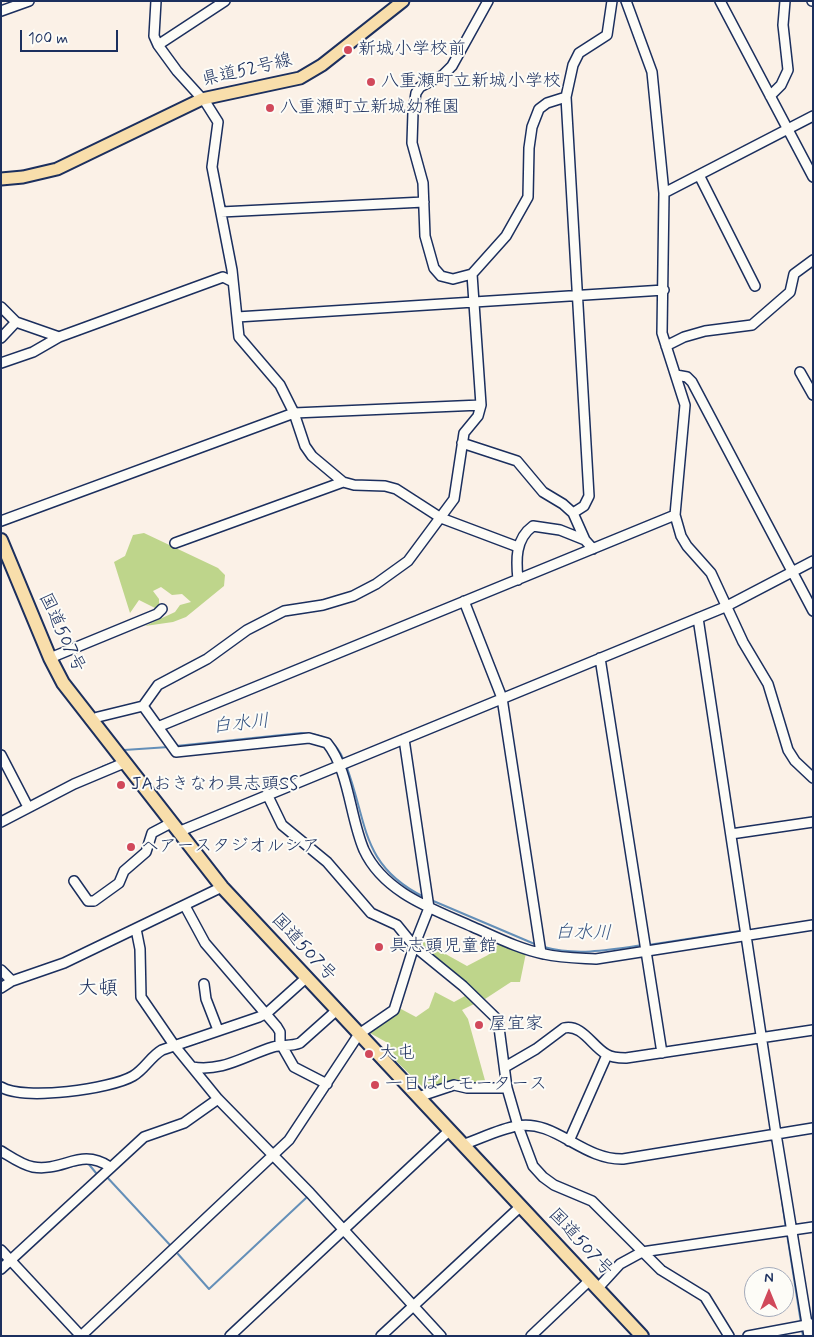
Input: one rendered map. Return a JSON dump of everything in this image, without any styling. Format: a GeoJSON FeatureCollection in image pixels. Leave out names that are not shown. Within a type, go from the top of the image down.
{"type":"FeatureCollection","features":[{"type":"Feature","properties":{"kind":"highway","name":"国道507号"},"geometry":{"type":"LineString","coordinates":[[1,540],[50,658],[63,683],[222,887],[642,1336]]}},
{"type":"Feature","properties":{"kind":"main road","name":"県道52号線"},"geometry":{"type":"LineString","coordinates":[[1,179],[23,177],[57,169],[202,99],[300,78],[322,64],[403,1]]}},
{"type":"Feature","properties":{"kind":"street"},"geometry":{"type":"LineString","coordinates":[[1,11],[30,1]]}},
{"type":"Feature","properties":{"kind":"street"},"geometry":{"type":"LineString","coordinates":[[156,1],[154,36],[158,45],[177,71],[202,99],[218,122],[212,167],[233,282],[239,338],[280,385],[294,413],[309,451],[343,482],[354,485],[385,486],[396,489],[441,518],[518,547]]}},
{"type":"Feature","properties":{"kind":"street"},"geometry":{"type":"LineString","coordinates":[[158,45],[226,1]]}},
{"type":"Feature","properties":{"kind":"street"},"geometry":{"type":"LineString","coordinates":[[488,1],[452,66],[443,75],[420,87],[416,93],[412,143],[423,183],[425,236],[434,268],[441,276],[453,279],[472,274],[506,236],[528,197],[529,148],[532,128],[539,109],[547,103],[566,98]]}},
{"type":"Feature","properties":{"kind":"street"},"geometry":{"type":"LineString","coordinates":[[573,513],[584,506],[588,496],[566,98],[573,64],[579,53],[607,35],[612,1]]}},
{"type":"Feature","properties":{"kind":"street"},"geometry":{"type":"LineString","coordinates":[[626,1],[652,72],[664,194],[662,333],[685,405],[675,515],[681,536],[711,574],[725,607],[768,684],[788,750],[795,761],[813,778]]}},
{"type":"Feature","properties":{"kind":"street"},"geometry":{"type":"LineString","coordinates":[[720,1],[813,177]]}},
{"type":"Feature","properties":{"kind":"street"},"geometry":{"type":"LineString","coordinates":[[770,96],[781,85],[788,70],[783,25],[785,1]]}},
{"type":"Feature","properties":{"kind":"street"},"geometry":{"type":"LineString","coordinates":[[664,194],[813,116]]}},
{"type":"Feature","properties":{"kind":"street"},"geometry":{"type":"LineString","coordinates":[[699,175],[755,286]]}},
{"type":"Feature","properties":{"kind":"street"},"geometry":{"type":"LineString","coordinates":[[221,212],[424,202]]}},
{"type":"Feature","properties":{"kind":"street"},"geometry":{"type":"LineString","coordinates":[[666,346],[684,336],[705,331],[752,325],[790,292],[794,274],[813,260]]}},
{"type":"Feature","properties":{"kind":"street"},"geometry":{"type":"LineString","coordinates":[[91,721],[98,717],[143,706],[158,685],[208,660],[247,630],[284,611],[323,605],[354,596],[376,584],[408,560],[441,518],[456,494],[464,434],[478,416],[480,405],[472,274]]}},
{"type":"Feature","properties":{"kind":"street"},"geometry":{"type":"LineString","coordinates":[[1,363],[33,352],[59,337],[223,277],[233,282]]}},
{"type":"Feature","properties":{"kind":"street"},"geometry":{"type":"LineString","coordinates":[[237,317],[664,290]]}},
{"type":"Feature","properties":{"kind":"street"},"geometry":{"type":"LineString","coordinates":[[1,307],[16,322],[59,337]]}},
{"type":"Feature","properties":{"kind":"street"},"geometry":{"type":"LineString","coordinates":[[1,338],[16,322]]}},
{"type":"Feature","properties":{"kind":"street"},"geometry":{"type":"LineString","coordinates":[[800,372],[813,395]]}},
{"type":"Feature","properties":{"kind":"street"},"geometry":{"type":"LineString","coordinates":[[676,375],[687,376],[692,382],[813,611]]}},
{"type":"Feature","properties":{"kind":"street"},"geometry":{"type":"LineString","coordinates":[[1,521],[294,413],[480,405]]}},
{"type":"Feature","properties":{"kind":"street"},"geometry":{"type":"LineString","coordinates":[[462,443],[517,461],[543,492],[563,504],[573,513],[585,540],[593,549]]}},
{"type":"Feature","properties":{"kind":"street"},"geometry":{"type":"LineString","coordinates":[[175,543],[343,482]]}},
{"type":"Feature","properties":{"kind":"street"},"geometry":{"type":"LineString","coordinates":[[160,726],[675,515]]}},
{"type":"Feature","properties":{"kind":"street"},"geometry":{"type":"LineString","coordinates":[[518,580],[518,547],[530,528],[537,525],[560,530],[585,540]]}},
{"type":"Feature","properties":{"kind":"street"},"geometry":{"type":"LineString","coordinates":[[74,881],[88,901],[94,901],[119,884],[124,871],[146,852],[152,833],[175,827],[339,766],[725,607],[813,561]]}},
{"type":"Feature","properties":{"kind":"street"},"geometry":{"type":"LineString","coordinates":[[464,601],[502,698],[541,954]]}},
{"type":"Feature","properties":{"kind":"street"},"geometry":{"type":"LineString","coordinates":[[50,658],[157,614],[162,609]]}},
{"type":"Feature","properties":{"kind":"street"},"geometry":{"type":"LineString","coordinates":[[698,618],[776,1134],[810,1324],[809,1336]]}},
{"type":"Feature","properties":{"kind":"street"},"geometry":{"type":"LineString","coordinates":[[600,658],[662,1053]]}},
{"type":"Feature","properties":{"kind":"street"},"geometry":{"type":"LineString","coordinates":[[143,706],[160,726],[176,752],[309,738],[328,743],[339,766],[365,852],[378,872],[410,898],[518,946],[541,954],[567,958],[596,959],[813,925]]}},
{"type":"Feature","properties":{"kind":"street"},"geometry":{"type":"LineString","coordinates":[[1,1250],[81,1336],[273,1157],[289,1140],[359,1034],[394,1010],[414,946],[430,908],[404,739]]}},
{"type":"Feature","properties":{"kind":"street"},"geometry":{"type":"LineString","coordinates":[[1,755],[28,807]]}},
{"type":"Feature","properties":{"kind":"street"},"geometry":{"type":"LineString","coordinates":[[1,822],[28,807],[124,763]]}},
{"type":"Feature","properties":{"kind":"street"},"geometry":{"type":"LineString","coordinates":[[267,794],[282,825],[326,862],[371,913],[396,925],[414,946],[463,986],[498,1020],[507,1088],[518,1126],[534,1166],[543,1177],[554,1186],[592,1201],[661,1270],[705,1297],[730,1336]]}},
{"type":"Feature","properties":{"kind":"street"},"geometry":{"type":"LineString","coordinates":[[731,834],[813,822]]}},
{"type":"Feature","properties":{"kind":"street"},"geometry":{"type":"LineString","coordinates":[[1,988],[12,981],[47,971],[222,887]]}},
{"type":"Feature","properties":{"kind":"street"},"geometry":{"type":"LineString","coordinates":[[185,906],[205,944],[267,1013],[280,1032],[281,1045],[294,1067],[310,1078],[327,1084]]}},
{"type":"Feature","properties":{"kind":"street"},"geometry":{"type":"LineString","coordinates":[[136,929],[140,949],[141,997],[174,1045],[218,1099],[441,1336]]}},
{"type":"Feature","properties":{"kind":"street"},"geometry":{"type":"LineString","coordinates":[[1,970],[12,981]]}},
{"type":"Feature","properties":{"kind":"street"},"geometry":{"type":"LineString","coordinates":[[1,1087],[16,1093],[52,1093],[71,1091],[125,1079],[136,1074],[151,1057],[174,1045],[267,1013],[306,978]]}},
{"type":"Feature","properties":{"kind":"street"},"geometry":{"type":"LineString","coordinates":[[204,984],[206,1000],[218,1030]]}},
{"type":"Feature","properties":{"kind":"street"},"geometry":{"type":"LineString","coordinates":[[192,1067],[214,1069],[281,1045],[287,1047],[300,1043],[337,1010]]}},
{"type":"Feature","properties":{"kind":"street"},"geometry":{"type":"LineString","coordinates":[[505,1067],[568,1027],[580,1031],[607,1055],[626,1058],[813,1030]]}},
{"type":"Feature","properties":{"kind":"street"},"geometry":{"type":"LineString","coordinates":[[569,1140],[607,1055]]}},
{"type":"Feature","properties":{"kind":"street"},"geometry":{"type":"LineString","coordinates":[[418,1097],[454,1085],[467,1088],[507,1088]]}},
{"type":"Feature","properties":{"kind":"street"},"geometry":{"type":"LineString","coordinates":[[1,1269],[144,1136],[184,1123],[218,1099]]}},
{"type":"Feature","properties":{"kind":"street"},"geometry":{"type":"LineString","coordinates":[[462,1145],[518,1126],[545,1129],[569,1140],[587,1152],[608,1160],[623,1160],[813,1128]]}},
{"type":"Feature","properties":{"kind":"street"},"geometry":{"type":"LineString","coordinates":[[230,1336],[450,1130]]}},
{"type":"Feature","properties":{"kind":"street"},"geometry":{"type":"LineString","coordinates":[[1,1151],[32,1167],[54,1167],[91,1158],[110,1167]]}},
{"type":"Feature","properties":{"kind":"street"},"geometry":{"type":"LineString","coordinates":[[382,1336],[520,1206]]}},
{"type":"Feature","properties":{"kind":"street"},"geometry":{"type":"LineString","coordinates":[[531,1336],[620,1264],[642,1252],[813,1227]]}},
{"type":"Feature","properties":{"kind":"street"},"geometry":{"type":"LineString","coordinates":[[748,1336],[810,1324]]}},
{"type":"Feature","properties":{"kind":"green space"},"geometry":{"type":"Polygon","coordinates":[[[144,533],[218,568],[225,575],[224,586],[186,617],[173,622],[145,626],[175,612],[180,605],[191,602],[182,594],[172,595],[161,587],[153,591],[159,599],[159,610],[139,600],[130,613],[114,562],[125,556],[133,535],[144,533]]]}},
{"type":"Feature","properties":{"kind":"green space"},"geometry":{"type":"Polygon","coordinates":[[[424,942],[467,966],[488,955],[499,944],[526,953],[520,982],[511,982],[485,999],[419,947],[424,942]]]}},
{"type":"Feature","properties":{"kind":"green space"},"geometry":{"type":"Polygon","coordinates":[[[435,992],[454,1002],[465,996],[474,1004],[462,1010],[468,1019],[486,1084],[471,1084],[456,1079],[425,1089],[395,1060],[393,1051],[386,1042],[370,1033],[401,1009],[416,1017],[429,1008],[435,992]]]}},
{"type":"Feature","properties":{"kind":"waterway","name":"白水川"},"geometry":{"type":"LineString","coordinates":[[176,746],[301,733],[316,735],[333,743],[344,761]]}},
{"type":"Feature","properties":{"kind":"waterway","name":"白水川"},"geometry":{"type":"LineString","coordinates":[[124,750],[169,747]]}},
{"type":"Feature","properties":{"kind":"waterway","name":"白水川"},"geometry":{"type":"LineString","coordinates":[[102,767],[112,763]]}},
{"type":"Feature","properties":{"kind":"waterway","name":"白水川"},"geometry":{"type":"LineString","coordinates":[[346,765],[363,824],[377,856],[388,871],[403,885],[424,897]]}},
{"type":"Feature","properties":{"kind":"waterway","name":"白水川"},"geometry":{"type":"LineString","coordinates":[[431,900],[537,945]]}},
{"type":"Feature","properties":{"kind":"waterway","name":"白水川"},"geometry":{"type":"LineString","coordinates":[[648,945],[740,932]]}},
{"type":"Feature","properties":{"kind":"waterway","name":"白水川"},"geometry":{"type":"LineString","coordinates":[[742,940],[751,997]]}},
{"type":"Feature","properties":{"kind":"waterway","name":"白水川"},"geometry":{"type":"LineString","coordinates":[[544,947],[581,952],[643,945]]}},
{"type":"Feature","properties":{"kind":"waterway"},"geometry":{"type":"LineString","coordinates":[[1,1157],[8,1160]]}},
{"type":"Feature","properties":{"kind":"waterway"},"geometry":{"type":"LineString","coordinates":[[87,1162],[96,1173]]}},
{"type":"Feature","properties":{"kind":"waterway"},"geometry":{"type":"LineString","coordinates":[[26,1169],[47,1172],[77,1165]]}},
{"type":"Feature","properties":{"kind":"waterway"},"geometry":{"type":"LineString","coordinates":[[106,1176],[170,1245]]}},
{"type":"Feature","properties":{"kind":"waterway","name":"白水川"},"geometry":{"type":"LineString","coordinates":[[779,1179],[786,1229]]}},
{"type":"Feature","properties":{"kind":"waterway"},"geometry":{"type":"LineString","coordinates":[[178,1254],[209,1289],[306,1198]]}},
{"type":"Feature","properties":{"kind":"waterway","name":"白水川"},"geometry":{"type":"LineString","coordinates":[[787,1234],[801,1323]]}},
{"type":"Feature","properties":{"kind":"waterway","name":"白水川"},"geometry":{"type":"LineString","coordinates":[[802,1330],[803,1336]]}},
{"type":"Feature","properties":{"kind":"place","name":"新城小学校前"},"geometry":{"type":"Point","coordinates":[348,50]}},
{"type":"Feature","properties":{"kind":"place","name":"八重瀬町立新城小学校"},"geometry":{"type":"Point","coordinates":[371,82]}},
{"type":"Feature","properties":{"kind":"place","name":"八重瀬町立新城幼稚園"},"geometry":{"type":"Point","coordinates":[270,108]}},
{"type":"Feature","properties":{"kind":"place","name":"JAおきなわ具志頭SS"},"geometry":{"type":"Point","coordinates":[121,785]}},
{"type":"Feature","properties":{"kind":"place","name":"ヘアースタジオルシア"},"geometry":{"type":"Point","coordinates":[131,847]}},
{"type":"Feature","properties":{"kind":"place","name":"具志頭児童館"},"geometry":{"type":"Point","coordinates":[379,947]}},
{"type":"Feature","properties":{"kind":"place","name":"屋宜家"},"geometry":{"type":"Point","coordinates":[479,1025]}},
{"type":"Feature","properties":{"kind":"place","name":"大屯"},"geometry":{"type":"Point","coordinates":[369,1054]}},
{"type":"Feature","properties":{"kind":"place","name":"一日ばしモータース"},"geometry":{"type":"Point","coordinates":[375,1085]}},
{"type":"Feature","properties":{"kind":"district","name":"大頓"},"geometry":{"type":"Point","coordinates":[98,990]}}]}
